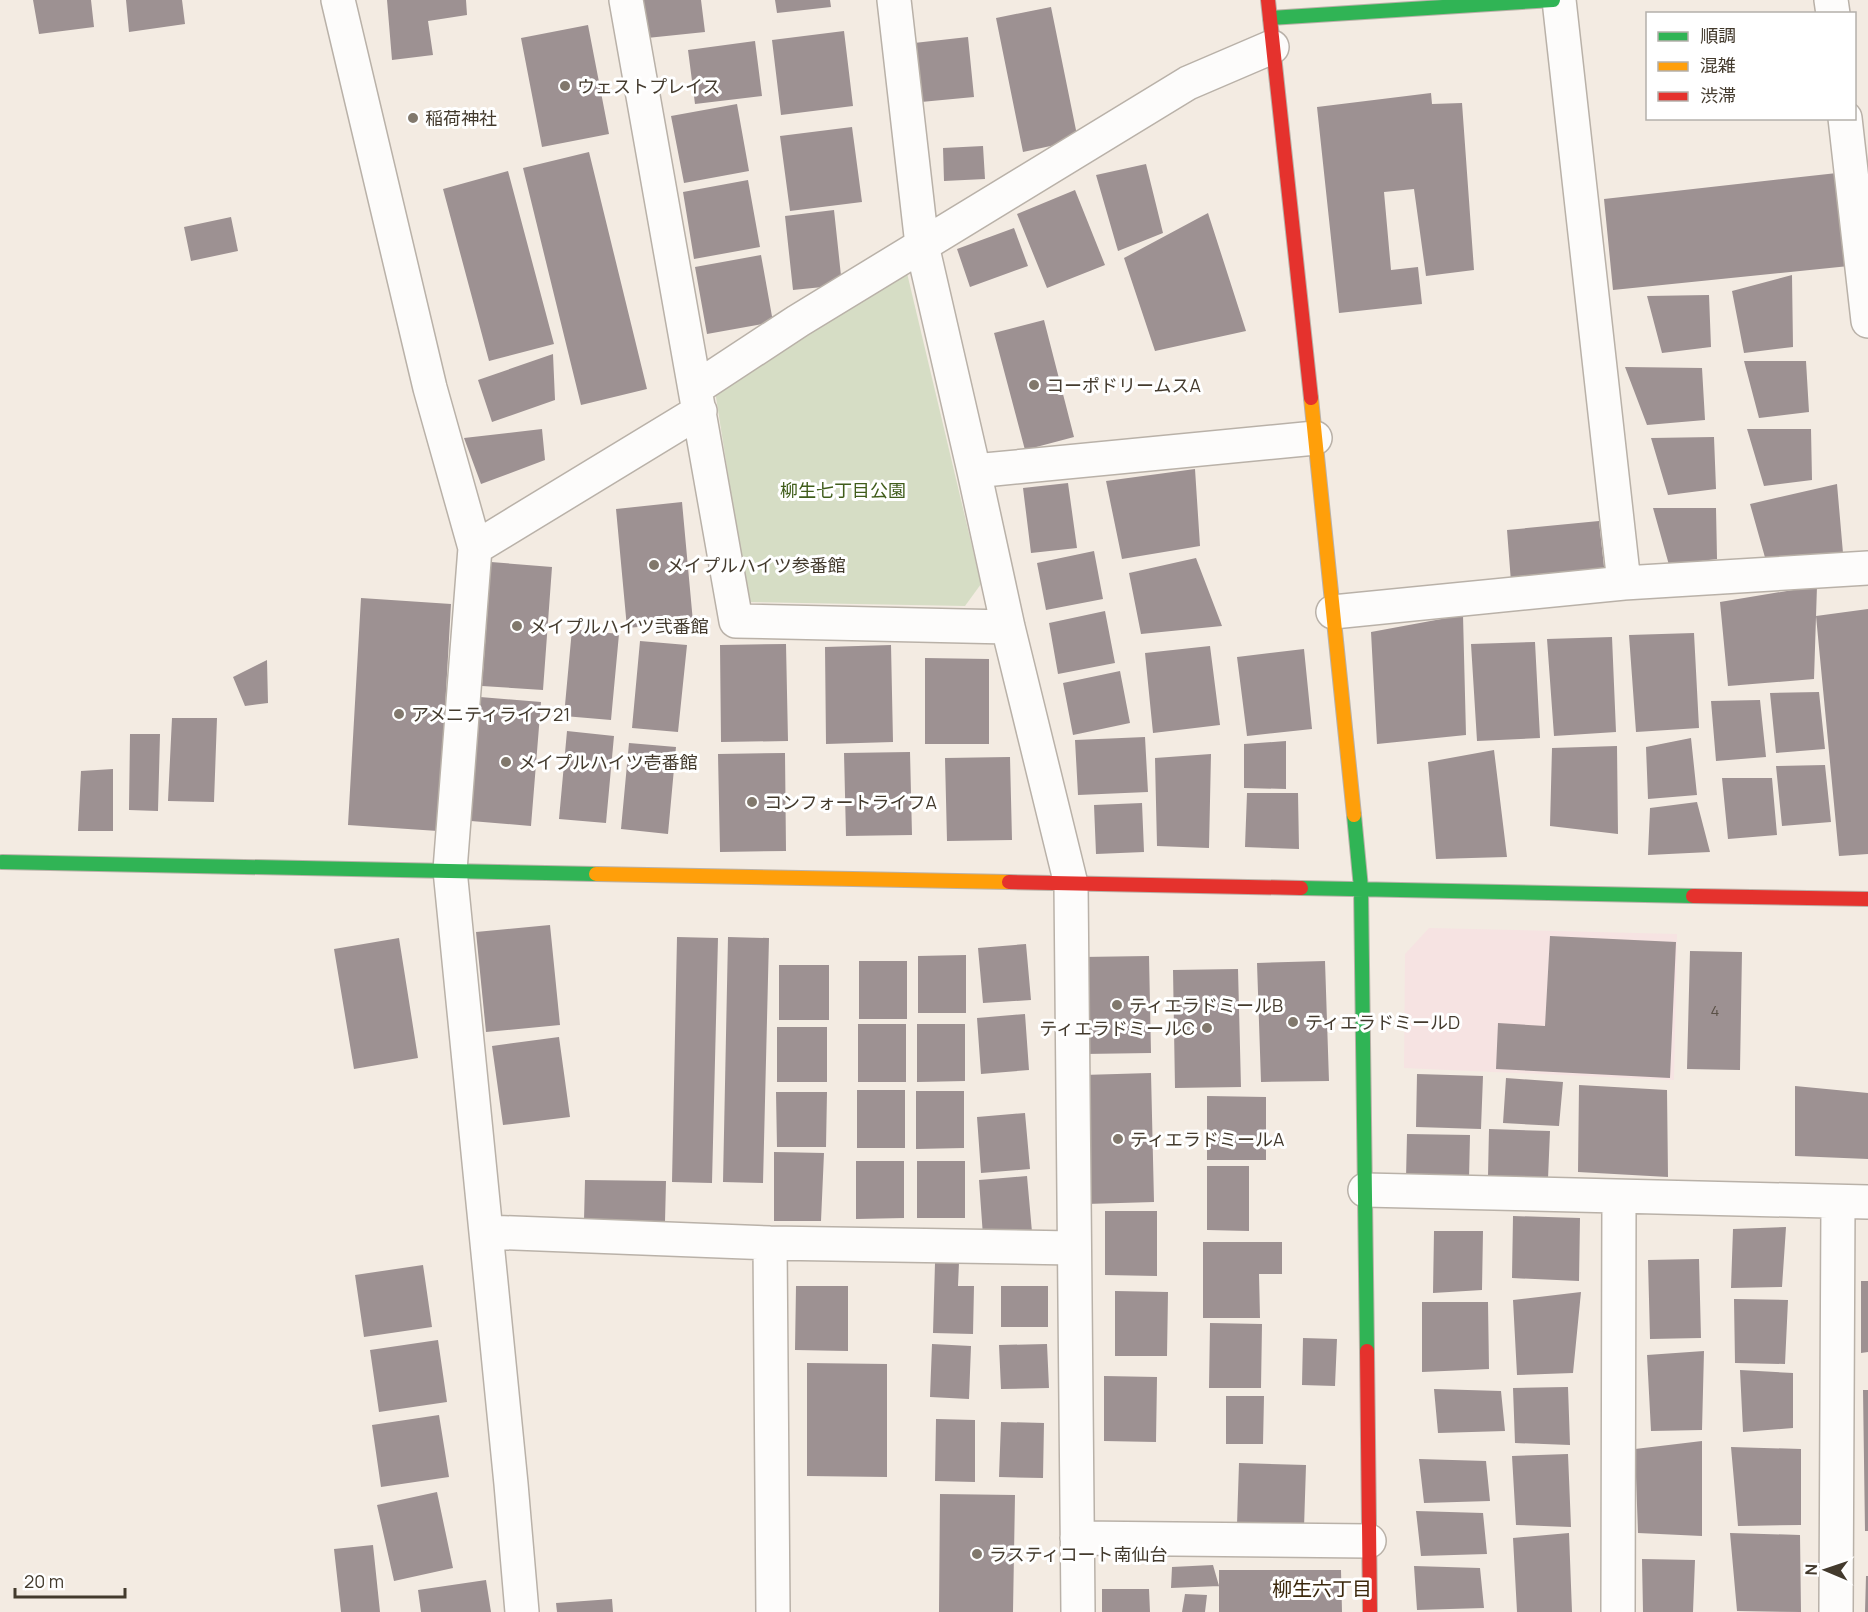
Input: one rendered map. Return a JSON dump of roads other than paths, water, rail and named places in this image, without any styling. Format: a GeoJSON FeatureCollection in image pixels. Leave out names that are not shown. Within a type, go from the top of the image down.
{"type":"FeatureCollection","features":[{"type":"Feature","properties":{"kind":"street"},"geometry":{"type":"LineString","coordinates":[[338,0],[430,388],[475,548],[450,870],[522,1612]]}},
{"type":"Feature","properties":{"kind":"street"},"geometry":{"type":"LineString","coordinates":[[626,0],[736,621],[1008,627]]}},
{"type":"Feature","properties":{"kind":"street"},"geometry":{"type":"LineString","coordinates":[[894,0],[922,245],[1008,627],[1071,884],[1078,1612]]}},
{"type":"Feature","properties":{"kind":"street"},"geometry":{"type":"LineString","coordinates":[[1268,0],[1361,888],[1370,1612]]}},
{"type":"Feature","properties":{"kind":"street"},"geometry":{"type":"LineString","coordinates":[[475,548],[698,399],[798,321],[1271,33],[1553,0]]}},
{"type":"Feature","properties":{"kind":"street"},"geometry":{"type":"LineString","coordinates":[[1559,0],[1624,584]]}},
{"type":"Feature","properties":{"kind":"street"},"geometry":{"type":"LineString","coordinates":[[1845,120],[1868,321]]}},
{"type":"Feature","properties":{"kind":"street"},"geometry":{"type":"LineString","coordinates":[[974,471],[1315,438]]}},
{"type":"Feature","properties":{"kind":"street"},"geometry":{"type":"LineString","coordinates":[[1333,612],[1624,584],[1868,568]]}},
{"type":"Feature","properties":{"kind":"street"},"geometry":{"type":"LineString","coordinates":[[1,864],[450,870],[1868,899]]}},
{"type":"Feature","properties":{"kind":"street"},"geometry":{"type":"LineString","coordinates":[[1365,1190],[1853,1202],[1836,1612]]}},
{"type":"Feature","properties":{"kind":"street"},"geometry":{"type":"LineString","coordinates":[[1618,1612],[1619,1197]]}},
{"type":"Feature","properties":{"kind":"street"},"geometry":{"type":"LineString","coordinates":[[486,1232],[770,1243],[1073,1248]]}},
{"type":"Feature","properties":{"kind":"street"},"geometry":{"type":"LineString","coordinates":[[770,1243],[773,1612]]}},
{"type":"Feature","properties":{"kind":"street"},"geometry":{"type":"LineString","coordinates":[[1077,1538],[1369,1541]]}},
{"type":"Feature","properties":{"kind":"place","name":"ウェストプレイス"},"geometry":{"type":"Point","coordinates":[565,86]}},
{"type":"Feature","properties":{"kind":"place","name":"稲荷神社"},"geometry":{"type":"Point","coordinates":[413,118]}},
{"type":"Feature","properties":{"kind":"place","name":"コーポドリームスA"},"geometry":{"type":"Point","coordinates":[1034,385]}},
{"type":"Feature","properties":{"kind":"place","name":"メイプルハイツ参番館"},"geometry":{"type":"Point","coordinates":[654,565]}},
{"type":"Feature","properties":{"kind":"place","name":"メイプルハイツ弐番館"},"geometry":{"type":"Point","coordinates":[517,626]}},
{"type":"Feature","properties":{"kind":"place","name":"アメニティライフ21"},"geometry":{"type":"Point","coordinates":[399,714]}},
{"type":"Feature","properties":{"kind":"place","name":"メイプルハイツ壱番館"},"geometry":{"type":"Point","coordinates":[506,762]}},
{"type":"Feature","properties":{"kind":"place","name":"コンフォートライフA"},"geometry":{"type":"Point","coordinates":[752,802]}},
{"type":"Feature","properties":{"kind":"place","name":"ティエラドミールB"},"geometry":{"type":"Point","coordinates":[1117,1005]}},
{"type":"Feature","properties":{"kind":"place","name":"ティエラドミールD"},"geometry":{"type":"Point","coordinates":[1293,1022]}},
{"type":"Feature","properties":{"kind":"place","name":"ティエラドミールC"},"geometry":{"type":"Point","coordinates":[1207,1028]}},
{"type":"Feature","properties":{"kind":"place","name":"ティエラドミールA"},"geometry":{"type":"Point","coordinates":[1118,1139]}},
{"type":"Feature","properties":{"kind":"place","name":"ラスティコート南仙台"},"geometry":{"type":"Point","coordinates":[977,1554]}},
{"type":"Feature","properties":{"kind":"district","name":"柳生六丁目"},"geometry":{"type":"Point","coordinates":[1322,1588]}},
{"type":"Feature","properties":{"kind":"park label","name":"柳生七丁目公園"},"geometry":{"type":"Point","coordinates":[843,490]}}]}
